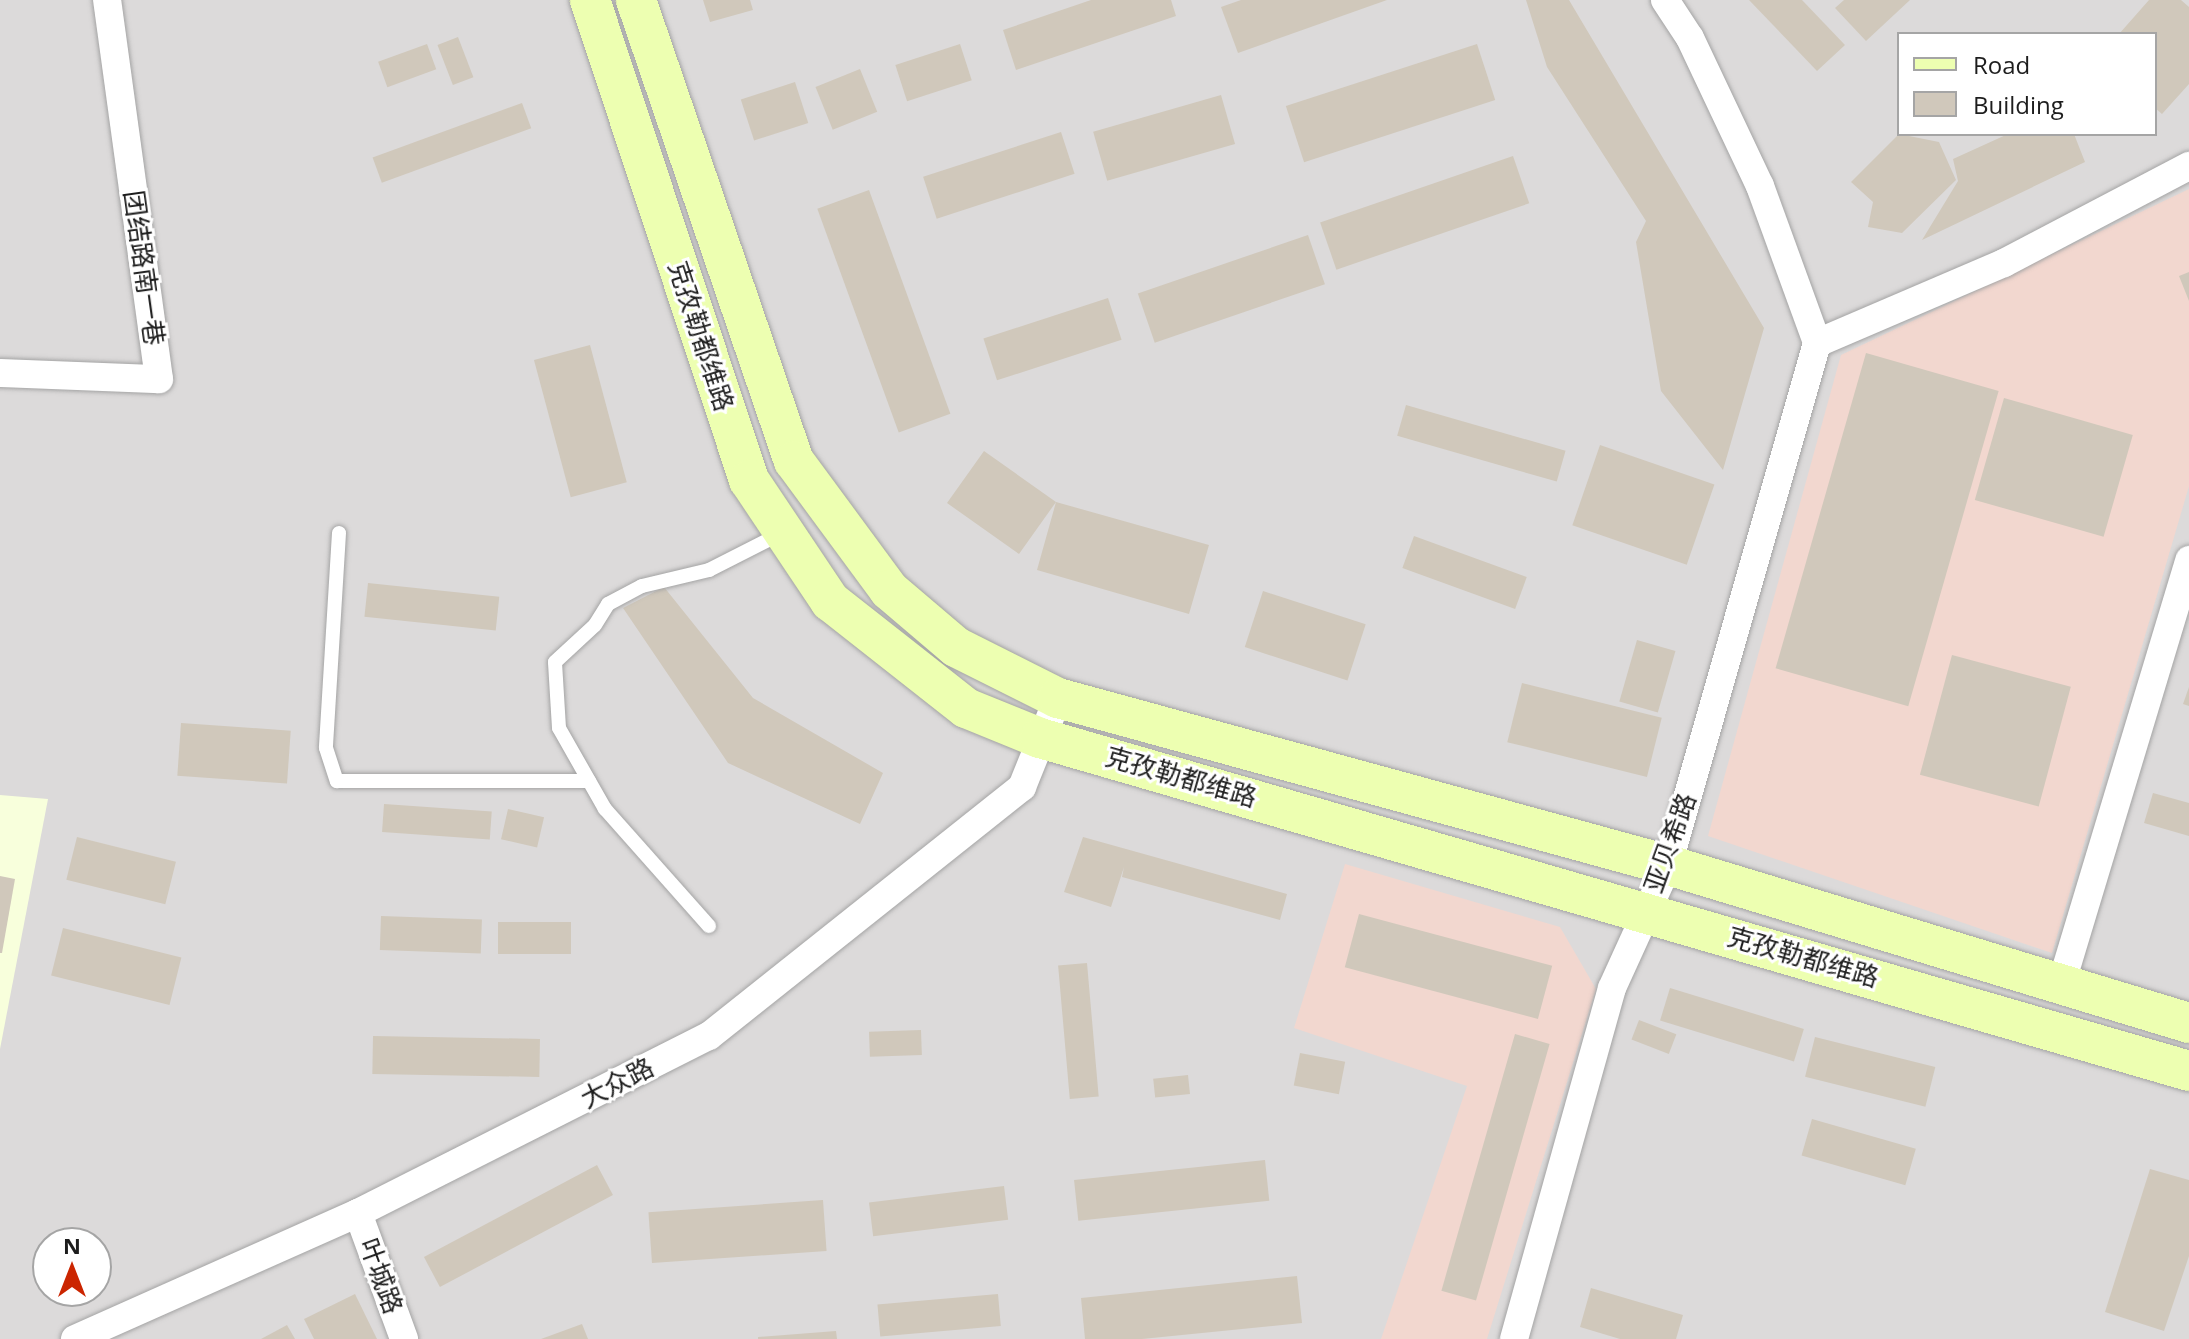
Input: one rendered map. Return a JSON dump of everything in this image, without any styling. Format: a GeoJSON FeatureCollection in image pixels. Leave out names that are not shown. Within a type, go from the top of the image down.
{"type":"FeatureCollection","features":[{"type":"Feature","properties":{"kind":"main road","name":"克孜勒都维路"},"geometry":{"type":"LineString","coordinates":[[590,0],[749,480],[780,533],[830,601],[966,708],[1040,738],[2189,1071]]}},
{"type":"Feature","properties":{"kind":"main road","name":"克孜勒都维路"},"geometry":{"type":"LineString","coordinates":[[636,0],[794,461],[889,590],[956,647],[1058,698],[1668,865],[2189,1023]]}},
{"type":"Feature","properties":{"kind":"street","name":"团结路南一巷"},"geometry":{"type":"LineString","coordinates":[[0,373],[159,379],[107,0]]}},
{"type":"Feature","properties":{"kind":"street"},"geometry":{"type":"LineString","coordinates":[[1665,0],[1690,38],[1760,186],[1817,343],[2004,263],[2189,166]]}},
{"type":"Feature","properties":{"kind":"street","name":"亚贝希路"},"geometry":{"type":"LineString","coordinates":[[1514,1339],[1612,988],[1644,911],[1668,865],[1817,343]]}},
{"type":"Feature","properties":{"kind":"street"},"geometry":{"type":"LineString","coordinates":[[2061,985],[2189,560]]}},
{"type":"Feature","properties":{"kind":"street","name":"大众路"},"geometry":{"type":"LineString","coordinates":[[75,1339],[358,1213],[709,1036],[1022,787],[1058,698]]}},
{"type":"Feature","properties":{"kind":"street","name":"叶城路"},"geometry":{"type":"LineString","coordinates":[[358,1213],[404,1339]]}},
{"type":"Feature","properties":{"kind":"lane"},"geometry":{"type":"LineString","coordinates":[[339,533],[326,748],[337,781],[589,781]]}},
{"type":"Feature","properties":{"kind":"lane"},"geometry":{"type":"LineString","coordinates":[[709,926],[605,809],[559,728],[555,662],[595,625],[608,604],[642,586],[709,570],[780,533]]}},
{"type":"Feature","properties":{"kind":"shaded area"},"geometry":{"type":"Polygon","coordinates":[[[0,0],[2189,0],[2189,1339],[0,1339],[0,0]]]}},
{"type":"Feature","properties":{"kind":"shaded area"},"geometry":{"type":"Polygon","coordinates":[[[2189,189],[2189,486],[2052,953],[1708,836],[1841,355],[2189,189]]]}},
{"type":"Feature","properties":{"kind":"shaded area"},"geometry":{"type":"Polygon","coordinates":[[[0,795],[48,799],[0,1049],[0,795]]]}},
{"type":"Feature","properties":{"kind":"shaded area"},"geometry":{"type":"Polygon","coordinates":[[[1345,864],[1560,927],[1596,989],[1487,1339],[1381,1339],[1467,1086],[1294,1028],[1345,864]]]}},
{"type":"Feature","properties":{"kind":"building"},"geometry":{"type":"Polygon","coordinates":[[[703,0],[750,0],[753,10],[710,22],[703,0]]]}},
{"type":"Feature","properties":{"kind":"building"},"geometry":{"type":"Polygon","coordinates":[[[1091,0],[1171,0],[1176,16],[1016,70],[1003,30],[1091,0]]]}},
{"type":"Feature","properties":{"kind":"building"},"geometry":{"type":"Polygon","coordinates":[[[1241,0],[1387,0],[1238,53],[1221,7],[1241,0]]]}},
{"type":"Feature","properties":{"kind":"building"},"geometry":{"type":"Polygon","coordinates":[[[1526,0],[1569,0],[1764,328],[1723,470],[1661,391],[1636,242],[1646,221],[1547,67],[1526,0]]]}},
{"type":"Feature","properties":{"kind":"building"},"geometry":{"type":"Polygon","coordinates":[[[1749,0],[1802,0],[1845,45],[1817,71],[1749,0]]]}},
{"type":"Feature","properties":{"kind":"building"},"geometry":{"type":"Polygon","coordinates":[[[1844,0],[1910,0],[1866,41],[1835,8],[1844,0]]]}},
{"type":"Feature","properties":{"kind":"building"},"geometry":{"type":"Polygon","coordinates":[[[2149,0],[2181,0],[2189,7],[2189,84],[2162,114],[2157,110],[2157,32],[2121,32],[2149,0]]]}},
{"type":"Feature","properties":{"kind":"building"},"geometry":{"type":"Polygon","coordinates":[[[458,37],[473,77],[453,85],[437,45],[458,37]]]}},
{"type":"Feature","properties":{"kind":"building"},"geometry":{"type":"Polygon","coordinates":[[[427,44],[436,69],[387,87],[378,62],[427,44]]]}},
{"type":"Feature","properties":{"kind":"building"},"geometry":{"type":"Polygon","coordinates":[[[960,44],[972,80],[907,101],[895,65],[960,44]]]}},
{"type":"Feature","properties":{"kind":"building"},"geometry":{"type":"Polygon","coordinates":[[[1477,44],[1495,100],[1304,162],[1286,106],[1477,44]]]}},
{"type":"Feature","properties":{"kind":"building"},"geometry":{"type":"Polygon","coordinates":[[[860,69],[877,112],[833,130],[815,87],[860,69]]]}},
{"type":"Feature","properties":{"kind":"building"},"geometry":{"type":"Polygon","coordinates":[[[795,82],[808,123],[754,141],[741,100],[795,82]]]}},
{"type":"Feature","properties":{"kind":"building"},"geometry":{"type":"Polygon","coordinates":[[[1221,95],[1235,144],[1107,181],[1093,132],[1221,95]]]}},
{"type":"Feature","properties":{"kind":"building"},"geometry":{"type":"Polygon","coordinates":[[[522,103],[531,128],[382,183],[373,157],[522,103]]]}},
{"type":"Feature","properties":{"kind":"building"},"geometry":{"type":"Polygon","coordinates":[[[1061,132],[1075,174],[937,219],[923,177],[1061,132]]]}},
{"type":"Feature","properties":{"kind":"building"},"geometry":{"type":"Polygon","coordinates":[[[1897,136],[1939,142],[1956,180],[1902,233],[1868,227],[1873,202],[1851,182],[1897,136]]]}},
{"type":"Feature","properties":{"kind":"building"},"geometry":{"type":"Polygon","coordinates":[[[2004,136],[2075,136],[2085,162],[1922,240],[1958,181],[1953,159],[2004,136]]]}},
{"type":"Feature","properties":{"kind":"building"},"geometry":{"type":"Polygon","coordinates":[[[1513,156],[1529,203],[1336,270],[1320,222],[1513,156]]]}},
{"type":"Feature","properties":{"kind":"building"},"geometry":{"type":"Polygon","coordinates":[[[869,190],[950,414],[899,432],[817,209],[869,190]]]}},
{"type":"Feature","properties":{"kind":"building"},"geometry":{"type":"Polygon","coordinates":[[[1308,235],[1325,284],[1155,343],[1138,294],[1308,235]]]}},
{"type":"Feature","properties":{"kind":"building"},"geometry":{"type":"Polygon","coordinates":[[[2189,272],[2189,301],[2179,276],[2189,272]]]}},
{"type":"Feature","properties":{"kind":"building"},"geometry":{"type":"Polygon","coordinates":[[[1108,298],[1122,340],[997,380],[983,338],[1108,298]]]}},
{"type":"Feature","properties":{"kind":"building"},"geometry":{"type":"Polygon","coordinates":[[[590,345],[627,482],[571,497],[534,360],[590,345]]]}},
{"type":"Feature","properties":{"kind":"building"},"geometry":{"type":"Polygon","coordinates":[[[1866,353],[1999,391],[1908,706],[1776,668],[1866,353]]]}},
{"type":"Feature","properties":{"kind":"building"},"geometry":{"type":"Polygon","coordinates":[[[2004,398],[2133,435],[2104,537],[1975,500],[2004,398]]]}},
{"type":"Feature","properties":{"kind":"building"},"geometry":{"type":"Polygon","coordinates":[[[1406,405],[1566,451],[1557,482],[1397,436],[1406,405]]]}},
{"type":"Feature","properties":{"kind":"building"},"geometry":{"type":"Polygon","coordinates":[[[1600,445],[1714,484],[1687,565],[1572,525],[1600,445]]]}},
{"type":"Feature","properties":{"kind":"building"},"geometry":{"type":"Polygon","coordinates":[[[984,451],[1056,502],[1019,554],[947,503],[984,451]]]}},
{"type":"Feature","properties":{"kind":"building"},"geometry":{"type":"Polygon","coordinates":[[[1056,502],[1209,545],[1189,614],[1037,570],[1056,502]]]}},
{"type":"Feature","properties":{"kind":"building"},"geometry":{"type":"Polygon","coordinates":[[[1414,536],[1527,577],[1515,609],[1402,568],[1414,536]]]}},
{"type":"Feature","properties":{"kind":"building"},"geometry":{"type":"Polygon","coordinates":[[[368,583],[499,597],[496,631],[364,617],[368,583]]]}},
{"type":"Feature","properties":{"kind":"building"},"geometry":{"type":"Polygon","coordinates":[[[664,587],[753,698],[883,773],[860,824],[728,763],[623,608],[664,587]]]}},
{"type":"Feature","properties":{"kind":"building"},"geometry":{"type":"Polygon","coordinates":[[[1263,591],[1366,624],[1347,680],[1245,647],[1263,591]]]}},
{"type":"Feature","properties":{"kind":"building"},"geometry":{"type":"Polygon","coordinates":[[[1637,640],[1675,651],[1658,713],[1619,702],[1637,640]]]}},
{"type":"Feature","properties":{"kind":"building"},"geometry":{"type":"Polygon","coordinates":[[[1952,655],[2071,687],[2039,807],[1920,775],[1952,655]]]}},
{"type":"Feature","properties":{"kind":"building"},"geometry":{"type":"Polygon","coordinates":[[[1522,683],[1662,718],[1647,777],[1507,742],[1522,683]]]}},
{"type":"Feature","properties":{"kind":"building"},"geometry":{"type":"Polygon","coordinates":[[[2189,687],[2189,706],[2183,704],[2189,687]]]}},
{"type":"Feature","properties":{"kind":"building"},"geometry":{"type":"Polygon","coordinates":[[[181,723],[291,731],[287,784],[177,776],[181,723]]]}},
{"type":"Feature","properties":{"kind":"building"},"geometry":{"type":"Polygon","coordinates":[[[2153,793],[2189,803],[2189,836],[2144,823],[2153,793]]]}},
{"type":"Feature","properties":{"kind":"building"},"geometry":{"type":"Polygon","coordinates":[[[384,804],[492,812],[490,839],[382,832],[384,804]]]}},
{"type":"Feature","properties":{"kind":"building"},"geometry":{"type":"Polygon","coordinates":[[[508,809],[544,817],[537,848],[501,839],[508,809]]]}},
{"type":"Feature","properties":{"kind":"building"},"geometry":{"type":"Polygon","coordinates":[[[77,837],[176,862],[165,904],[66,880],[77,837]]]}},
{"type":"Feature","properties":{"kind":"building"},"geometry":{"type":"Polygon","coordinates":[[[1083,837],[1287,894],[1280,920],[1122,877],[1124,867],[1111,907],[1064,892],[1083,837]]]}},
{"type":"Feature","properties":{"kind":"building"},"geometry":{"type":"Polygon","coordinates":[[[0,876],[15,879],[2,953],[0,953],[0,876]]]}},
{"type":"Feature","properties":{"kind":"building"},"geometry":{"type":"Polygon","coordinates":[[[1359,914],[1552,966],[1538,1019],[1345,967],[1359,914]]]}},
{"type":"Feature","properties":{"kind":"building"},"geometry":{"type":"Polygon","coordinates":[[[381,916],[482,920],[481,954],[380,950],[381,916]]]}},
{"type":"Feature","properties":{"kind":"building"},"geometry":{"type":"Polygon","coordinates":[[[498,922],[571,922],[571,954],[498,954],[498,922]]]}},
{"type":"Feature","properties":{"kind":"building"},"geometry":{"type":"Polygon","coordinates":[[[63,928],[181,958],[170,1005],[51,976],[63,928]]]}},
{"type":"Feature","properties":{"kind":"building"},"geometry":{"type":"Polygon","coordinates":[[[1087,963],[1099,1096],[1070,1099],[1058,966],[1087,963]]]}},
{"type":"Feature","properties":{"kind":"building"},"geometry":{"type":"Polygon","coordinates":[[[1670,988],[1804,1029],[1794,1061],[1660,1021],[1670,988]]]}},
{"type":"Feature","properties":{"kind":"building"},"geometry":{"type":"Polygon","coordinates":[[[1639,1020],[1676,1034],[1669,1054],[1631,1040],[1639,1020]]]}},
{"type":"Feature","properties":{"kind":"building"},"geometry":{"type":"Polygon","coordinates":[[[921,1030],[922,1055],[870,1057],[869,1032],[921,1030]]]}},
{"type":"Feature","properties":{"kind":"building"},"geometry":{"type":"Polygon","coordinates":[[[1515,1034],[1550,1044],[1476,1301],[1441,1291],[1515,1034]]]}},
{"type":"Feature","properties":{"kind":"building"},"geometry":{"type":"Polygon","coordinates":[[[373,1036],[540,1039],[539,1077],[372,1074],[373,1036]]]}},
{"type":"Feature","properties":{"kind":"building"},"geometry":{"type":"Polygon","coordinates":[[[1815,1037],[1935,1067],[1925,1107],[1805,1077],[1815,1037]]]}},
{"type":"Feature","properties":{"kind":"building"},"geometry":{"type":"Polygon","coordinates":[[[1300,1053],[1345,1062],[1339,1094],[1294,1085],[1300,1053]]]}},
{"type":"Feature","properties":{"kind":"building"},"geometry":{"type":"Polygon","coordinates":[[[1188,1075],[1190,1094],[1155,1098],[1153,1079],[1188,1075]]]}},
{"type":"Feature","properties":{"kind":"building"},"geometry":{"type":"Polygon","coordinates":[[[1812,1119],[1916,1149],[1905,1185],[1802,1156],[1812,1119]]]}},
{"type":"Feature","properties":{"kind":"building"},"geometry":{"type":"Polygon","coordinates":[[[1265,1160],[1269,1201],[1078,1221],[1074,1180],[1265,1160]]]}},
{"type":"Feature","properties":{"kind":"building"},"geometry":{"type":"Polygon","coordinates":[[[597,1165],[613,1195],[440,1287],[424,1257],[597,1165]]]}},
{"type":"Feature","properties":{"kind":"building"},"geometry":{"type":"Polygon","coordinates":[[[2150,1169],[2189,1180],[2189,1256],[2164,1331],[2105,1312],[2150,1169]]]}},
{"type":"Feature","properties":{"kind":"building"},"geometry":{"type":"Polygon","coordinates":[[[1004,1186],[1008,1220],[873,1236],[869,1203],[1004,1186]]]}},
{"type":"Feature","properties":{"kind":"building"},"geometry":{"type":"Polygon","coordinates":[[[823,1200],[827,1251],[652,1263],[648,1212],[823,1200]]]}},
{"type":"Feature","properties":{"kind":"building"},"geometry":{"type":"Polygon","coordinates":[[[1297,1276],[1302,1323],[1142,1339],[1085,1339],[1081,1298],[1297,1276]]]}},
{"type":"Feature","properties":{"kind":"building"},"geometry":{"type":"Polygon","coordinates":[[[1591,1288],[1683,1315],[1676,1339],[1620,1339],[1580,1327],[1591,1288]]]}},
{"type":"Feature","properties":{"kind":"building"},"geometry":{"type":"Polygon","coordinates":[[[355,1294],[377,1339],[314,1339],[304,1319],[355,1294]]]}},
{"type":"Feature","properties":{"kind":"building"},"geometry":{"type":"Polygon","coordinates":[[[998,1294],[1001,1326],[880,1336],[877,1305],[998,1294]]]}},
{"type":"Feature","properties":{"kind":"building"},"geometry":{"type":"Polygon","coordinates":[[[582,1324],[588,1339],[541,1339],[582,1324]]]}},
{"type":"Feature","properties":{"kind":"building"},"geometry":{"type":"Polygon","coordinates":[[[287,1325],[295,1339],[261,1339],[287,1325]]]}},
{"type":"Feature","properties":{"kind":"building"},"geometry":{"type":"Polygon","coordinates":[[[836,1331],[837,1339],[758,1339],[758,1337],[836,1331]]]}}]}
